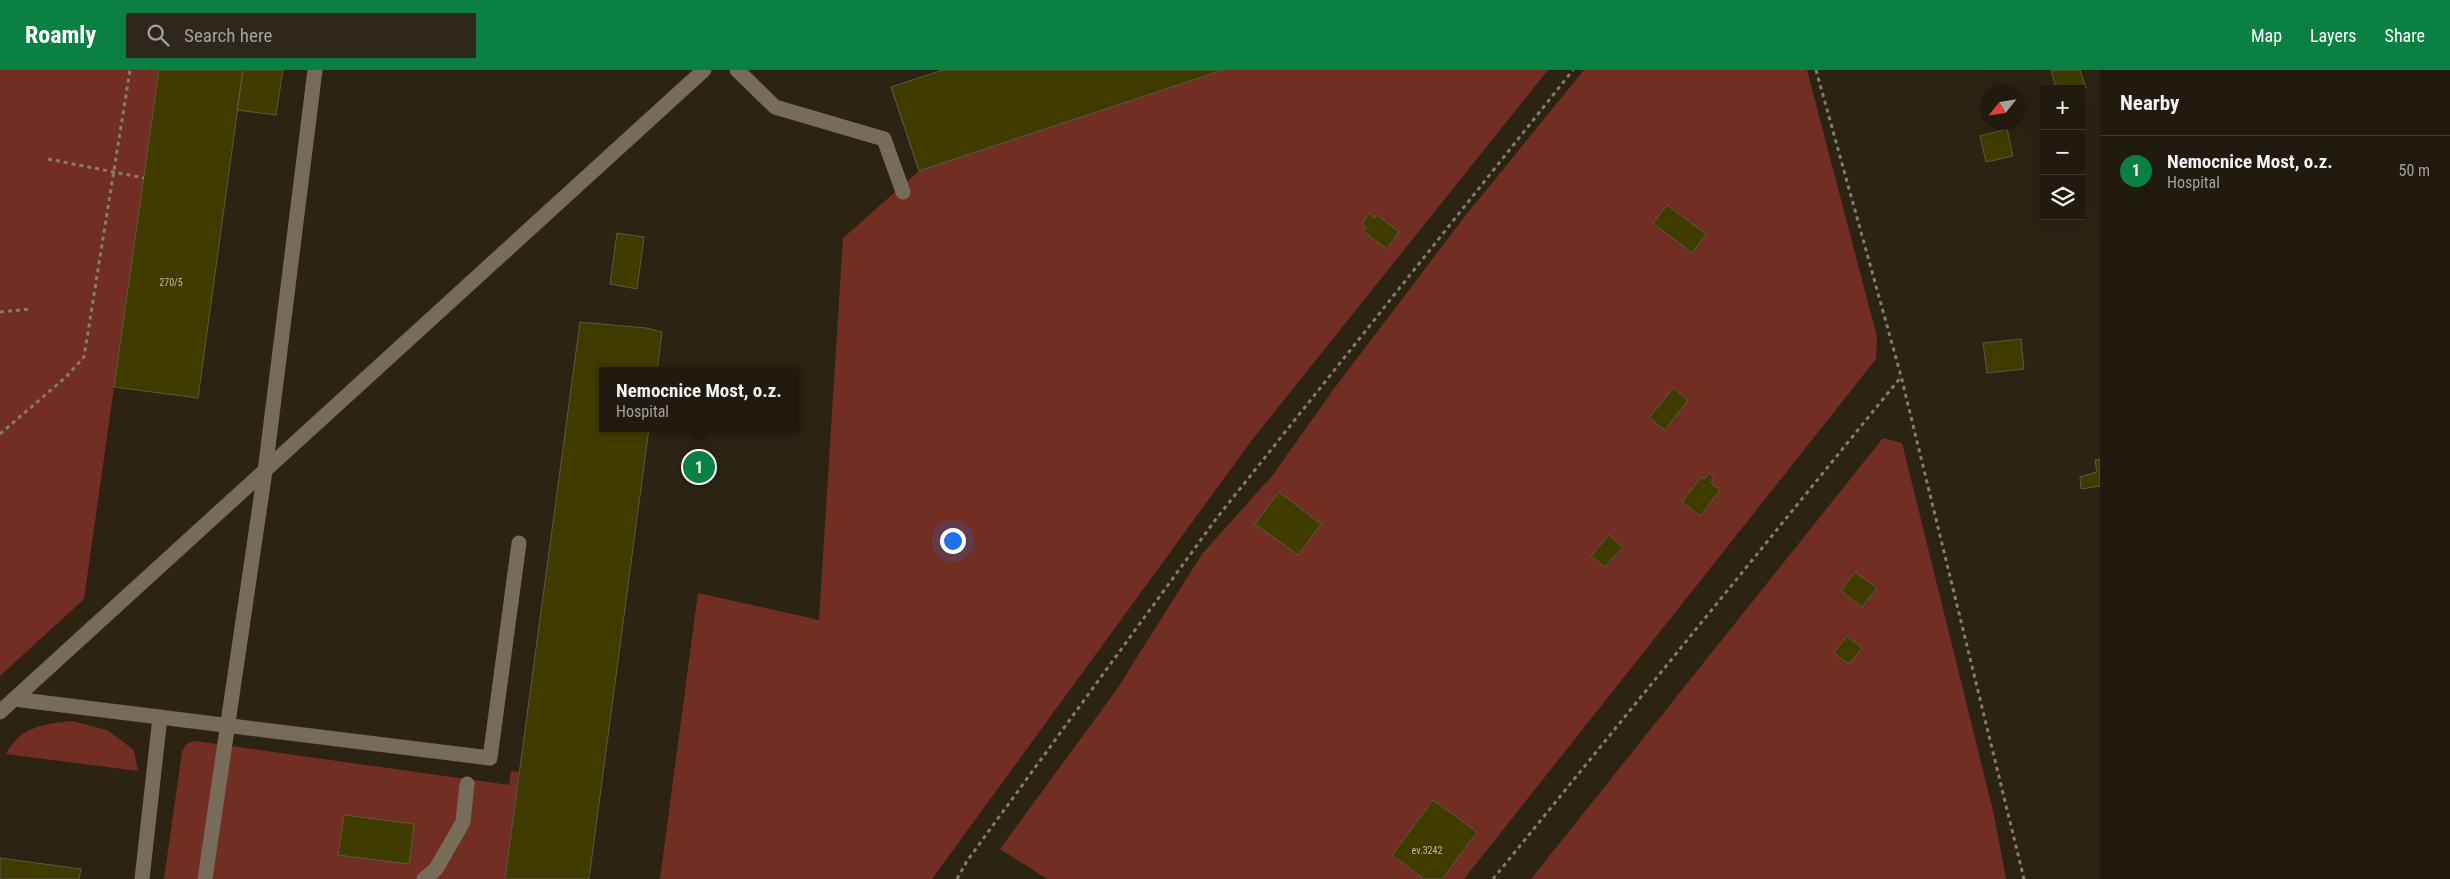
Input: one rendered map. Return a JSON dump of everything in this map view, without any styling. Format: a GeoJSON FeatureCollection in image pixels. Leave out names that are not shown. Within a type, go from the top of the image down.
{"type":"FeatureCollection","features":[{"type":"Feature","properties":{"kind":"lane"},"geometry":{"type":"LineString","coordinates":[[205,879],[265,471],[315,70]]}},
{"type":"Feature","properties":{"kind":"lane"},"geometry":{"type":"LineString","coordinates":[[0,712],[704,70]]}},
{"type":"Feature","properties":{"kind":"lane"},"geometry":{"type":"LineString","coordinates":[[737,70],[774,107],[884,139],[902,192]]}},
{"type":"Feature","properties":{"kind":"lane"},"geometry":{"type":"LineString","coordinates":[[14,699],[490,758],[519,543]]}},
{"type":"Feature","properties":{"kind":"lane"},"geometry":{"type":"LineString","coordinates":[[142,879],[160,718]]}},
{"type":"Feature","properties":{"kind":"lane"},"geometry":{"type":"LineString","coordinates":[[424,879],[436,868],[463,822],[468,784]]}},
{"type":"Feature","properties":{"kind":"path"},"geometry":{"type":"LineString","coordinates":[[0,434],[66,377],[84,357],[130,70]]}},
{"type":"Feature","properties":{"kind":"path"},"geometry":{"type":"LineString","coordinates":[[957,879],[972,853],[1216,519],[1573,70]]}},
{"type":"Feature","properties":{"kind":"path"},"geometry":{"type":"LineString","coordinates":[[1816,70],[1901,376],[2024,879]]}},
{"type":"Feature","properties":{"kind":"path"},"geometry":{"type":"LineString","coordinates":[[48,160],[144,178]]}},
{"type":"Feature","properties":{"kind":"path"},"geometry":{"type":"LineString","coordinates":[[0,312],[30,309]]}},
{"type":"Feature","properties":{"kind":"path"},"geometry":{"type":"LineString","coordinates":[[1493,879],[1901,376]]}},
{"type":"Feature","properties":{"kind":"shaded area"},"geometry":{"type":"Polygon","coordinates":[[[0,70],[159,70],[84,599],[0,676],[0,70]]]}},
{"type":"Feature","properties":{"kind":"shaded area"},"geometry":{"type":"Polygon","coordinates":[[[1223,70],[1548,70],[1252,440],[932,879],[660,879],[698,593],[819,620],[843,238],[919,171],[1223,70]]]}},
{"type":"Feature","properties":{"kind":"shaded area"},"geometry":{"type":"Polygon","coordinates":[[[1584,70],[1807,70],[1877,337],[1876,359],[1464,879],[1047,879],[1000,849],[1117,689],[1202,554],[1272,476],[1336,386],[1465,216],[1584,70]]]}},
{"type":"Feature","properties":{"kind":"shaded area"},"geometry":{"type":"Polygon","coordinates":[[[1883,438],[1902,443],[1994,815],[2006,879],[1531,879],[1883,438]]]}},
{"type":"Feature","properties":{"kind":"shaded area"},"geometry":{"type":"Polygon","coordinates":[[[72,721],[107,730],[134,750],[138,771],[6,754],[19,737],[34,728],[52,723],[72,721]]]}},
{"type":"Feature","properties":{"kind":"shaded area"},"geometry":{"type":"Polygon","coordinates":[[[195,741],[509,785],[511,771],[519,772],[505,879],[164,879],[182,752],[186,744],[195,741]]]}},
{"type":"Feature","properties":{"kind":"building"},"geometry":{"type":"Polygon","coordinates":[[[159,70],[243,70],[198,398],[114,387],[159,70]]]}},
{"type":"Feature","properties":{"kind":"building"},"geometry":{"type":"Polygon","coordinates":[[[243,70],[283,70],[276,115],[237,110],[243,70]]]}},
{"type":"Feature","properties":{"kind":"building"},"geometry":{"type":"Polygon","coordinates":[[[943,70],[1223,70],[919,171],[891,87],[943,70]]]}},
{"type":"Feature","properties":{"kind":"building"},"geometry":{"type":"Polygon","coordinates":[[[2051,70],[2080,70],[2085,85],[2055,85],[2051,70]]]}},
{"type":"Feature","properties":{"kind":"building"},"geometry":{"type":"Polygon","coordinates":[[[2007,130],[2013,156],[1986,162],[1980,136],[2007,130]]]}},
{"type":"Feature","properties":{"kind":"building"},"geometry":{"type":"Polygon","coordinates":[[[1667,205],[1706,234],[1692,253],[1653,223],[1667,205]]]}},
{"type":"Feature","properties":{"kind":"building"},"geometry":{"type":"Polygon","coordinates":[[[1369,213],[1375,218],[1377,215],[1399,232],[1387,249],[1364,232],[1367,228],[1362,224],[1369,213]]]}},
{"type":"Feature","properties":{"kind":"building"},"geometry":{"type":"Polygon","coordinates":[[[617,233],[644,237],[637,289],[610,284],[617,233]]]}},
{"type":"Feature","properties":{"kind":"building"},"geometry":{"type":"Polygon","coordinates":[[[580,322],[646,328],[662,332],[658,367],[599,367],[599,432],[648,432],[589,879],[505,879],[580,322]]]}},
{"type":"Feature","properties":{"kind":"building"},"geometry":{"type":"Polygon","coordinates":[[[2021,339],[2024,369],[1987,373],[1983,343],[2021,339]]]}},
{"type":"Feature","properties":{"kind":"building"},"geometry":{"type":"Polygon","coordinates":[[[1673,388],[1688,400],[1665,430],[1649,418],[1673,388]]]}},
{"type":"Feature","properties":{"kind":"building"},"geometry":{"type":"Polygon","coordinates":[[[2100,459],[2100,486],[2081,489],[2080,477],[2097,472],[2095,460],[2100,459]]]}},
{"type":"Feature","properties":{"kind":"building"},"geometry":{"type":"Polygon","coordinates":[[[1709,473],[1714,478],[1711,483],[1720,490],[1700,516],[1682,502],[1701,477],[1704,479],[1709,473]]]}},
{"type":"Feature","properties":{"kind":"building"},"geometry":{"type":"Polygon","coordinates":[[[1279,492],[1321,524],[1298,555],[1255,524],[1279,492]]]}},
{"type":"Feature","properties":{"kind":"building"},"geometry":{"type":"Polygon","coordinates":[[[1609,535],[1623,547],[1605,567],[1591,556],[1609,535]]]}},
{"type":"Feature","properties":{"kind":"building"},"geometry":{"type":"Polygon","coordinates":[[[1855,572],[1877,588],[1862,607],[1841,591],[1855,572]]]}},
{"type":"Feature","properties":{"kind":"building"},"geometry":{"type":"Polygon","coordinates":[[[1847,636],[1862,648],[1849,664],[1834,653],[1847,636]]]}},
{"type":"Feature","properties":{"kind":"building"},"geometry":{"type":"Polygon","coordinates":[[[1433,800],[1477,832],[1442,879],[1424,879],[1392,855],[1433,800]]]}},
{"type":"Feature","properties":{"kind":"building"},"geometry":{"type":"Polygon","coordinates":[[[344,815],[414,824],[409,864],[338,855],[344,815]]]}},
{"type":"Feature","properties":{"kind":"building"},"geometry":{"type":"Polygon","coordinates":[[[0,858],[81,869],[79,879],[0,879],[0,858]]]}},
{"type":"Feature","properties":{"kind":"place","name":"Nemocnice Most, o.z."},"geometry":{"type":"Point","coordinates":[699,467]}}]}
